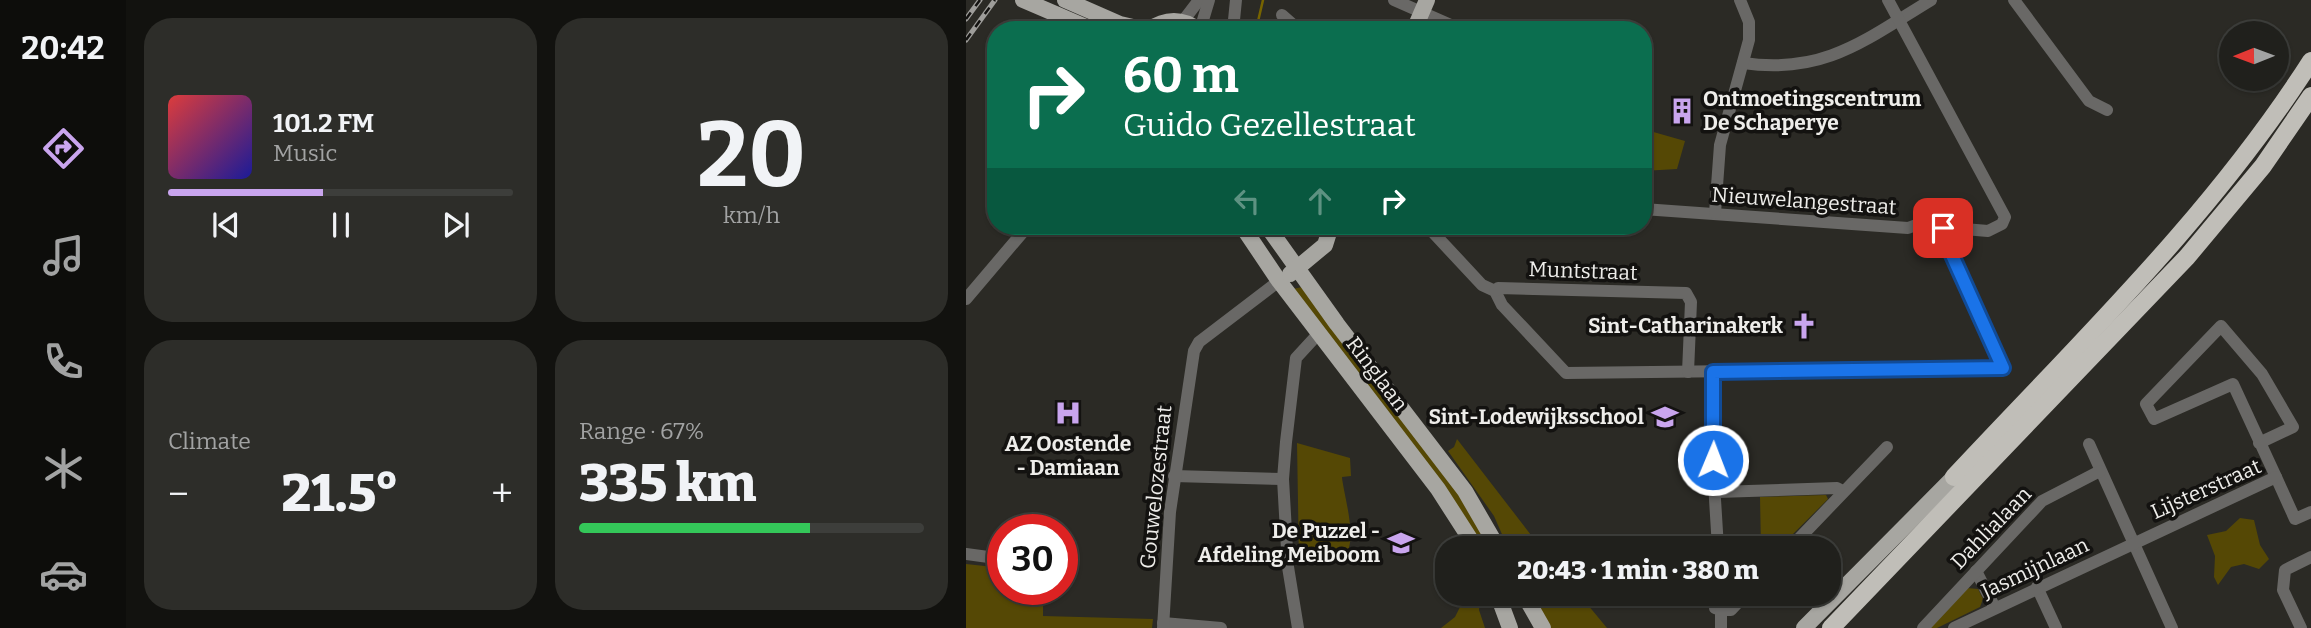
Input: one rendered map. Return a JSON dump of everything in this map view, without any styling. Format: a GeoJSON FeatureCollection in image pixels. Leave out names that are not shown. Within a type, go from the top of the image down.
{"type":"FeatureCollection","features":[{"type":"Feature","properties":{"kind":"highway"},"geometry":{"type":"LineString","coordinates":[[1954,477],[2172,245],[2243,159],[2311,61]]}},
{"type":"Feature","properties":{"kind":"highway"},"geometry":{"type":"LineString","coordinates":[[1831,628],[2187,257],[2263,166],[2311,96]]}},
{"type":"Feature","properties":{"kind":"main road"},"geometry":{"type":"LineString","coordinates":[[1023,0],[1072,21]]}},
{"type":"Feature","properties":{"kind":"main road"},"geometry":{"type":"LineString","coordinates":[[1065,0],[1113,21]]}},
{"type":"Feature","properties":{"kind":"main road"},"geometry":{"type":"LineString","coordinates":[[1169,21],[1183,21]]}},
{"type":"Feature","properties":{"kind":"main road","name":"Ringlaan"},"geometry":{"type":"LineString","coordinates":[[1248,235],[1279,281],[1437,489],[1468,536]]}},
{"type":"Feature","properties":{"kind":"main road","name":"Ringlaan"},"geometry":{"type":"LineString","coordinates":[[1273,235],[1465,491],[1491,536]]}},
{"type":"Feature","properties":{"kind":"main road"},"geometry":{"type":"LineString","coordinates":[[1279,281],[1325,245],[1328,235]]}},
{"type":"Feature","properties":{"kind":"main road"},"geometry":{"type":"LineString","coordinates":[[1804,628],[1954,477]]}},
{"type":"Feature","properties":{"kind":"main road"},"geometry":{"type":"LineString","coordinates":[[1502,606],[1510,628]]}},
{"type":"Feature","properties":{"kind":"main road"},"geometry":{"type":"LineString","coordinates":[[1522,606],[1529,628]]}},
{"type":"Feature","properties":{"kind":"main road"},"geometry":{"type":"LineString","coordinates":[[1530,606],[1543,628]]}},
{"type":"Feature","properties":{"kind":"street"},"geometry":{"type":"LineString","coordinates":[[1183,21],[1199,0]]}},
{"type":"Feature","properties":{"kind":"street"},"geometry":{"type":"LineString","coordinates":[[1202,21],[1209,0]]}},
{"type":"Feature","properties":{"kind":"street"},"geometry":{"type":"LineString","coordinates":[[1234,21],[1236,0]]}},
{"type":"Feature","properties":{"kind":"street"},"geometry":{"type":"LineString","coordinates":[[1394,0],[1424,6],[1448,21]]}},
{"type":"Feature","properties":{"kind":"street"},"geometry":{"type":"LineString","coordinates":[[1715,213],[1720,145],[1749,40],[1749,22],[1740,0]]}},
{"type":"Feature","properties":{"kind":"street"},"geometry":{"type":"LineString","coordinates":[[1888,0],[1899,20]]}},
{"type":"Feature","properties":{"kind":"street"},"geometry":{"type":"LineString","coordinates":[[1743,63],[1774,66],[1818,62],[1899,20],[1931,0]]}},
{"type":"Feature","properties":{"kind":"street"},"geometry":{"type":"LineString","coordinates":[[2014,0],[2089,101],[2107,110]]}},
{"type":"Feature","properties":{"kind":"street"},"geometry":{"type":"LineString","coordinates":[[1282,15],[1289,21]]}},
{"type":"Feature","properties":{"kind":"street","name":"Nieuwelangestraat"},"geometry":{"type":"LineString","coordinates":[[1652,210],[1988,231],[2002,224],[2005,217],[1899,20]]}},
{"type":"Feature","properties":{"kind":"street"},"geometry":{"type":"LineString","coordinates":[[1435,235],[1482,285],[1495,291],[1502,305],[1560,370],[1574,373],[2003,368],[1947,244],[1943,228]]}},
{"type":"Feature","properties":{"kind":"street"},"geometry":{"type":"LineString","coordinates":[[966,299],[1020,235]]}},
{"type":"Feature","properties":{"kind":"street","name":"Gouwelozestraat"},"geometry":{"type":"LineString","coordinates":[[1163,626],[1174,477],[1194,352],[1199,342],[1279,281]]}},
{"type":"Feature","properties":{"kind":"street","name":"Muntstraat"},"geometry":{"type":"LineString","coordinates":[[1495,291],[1498,288],[1686,293],[1690,297],[1688,372]]}},
{"type":"Feature","properties":{"kind":"street"},"geometry":{"type":"LineString","coordinates":[[2259,443],[2293,427],[2262,374],[2221,327],[2146,404],[2154,419],[2233,384],[2259,443],[2276,477]]}},
{"type":"Feature","properties":{"kind":"street"},"geometry":{"type":"LineString","coordinates":[[1298,628],[1288,567],[1283,479],[1296,358],[1319,333]]}},
{"type":"Feature","properties":{"kind":"street"},"geometry":{"type":"LineString","coordinates":[[1713,372],[1714,483],[1717,492],[1718,536]]}},
{"type":"Feature","properties":{"kind":"street"},"geometry":{"type":"LineString","coordinates":[[2089,444],[2172,628]]}},
{"type":"Feature","properties":{"kind":"street"},"geometry":{"type":"LineString","coordinates":[[1801,536],[1887,447]]}},
{"type":"Feature","properties":{"kind":"street","name":"Dahlialaan"},"geometry":{"type":"LineString","coordinates":[[1923,628],[2042,502],[2100,471]]}},
{"type":"Feature","properties":{"kind":"street"},"geometry":{"type":"LineString","coordinates":[[1174,477],[1283,479]]}},
{"type":"Feature","properties":{"kind":"street","name":"Lijsterstraat"},"geometry":{"type":"LineString","coordinates":[[2133,543],[2276,477],[2295,519],[2311,512]]}},
{"type":"Feature","properties":{"kind":"street"},"geometry":{"type":"LineString","coordinates":[[1717,492],[1837,488],[1843,491]]}},
{"type":"Feature","properties":{"kind":"street","name":"Jasmijnlaan"},"geometry":{"type":"LineString","coordinates":[[1956,628],[2133,543]]}},
{"type":"Feature","properties":{"kind":"street"},"geometry":{"type":"LineString","coordinates":[[966,554],[987,557]]}},
{"type":"Feature","properties":{"kind":"street"},"geometry":{"type":"LineString","coordinates":[[2301,628],[2282,582],[2286,570],[2311,557]]}},
{"type":"Feature","properties":{"kind":"street"},"geometry":{"type":"LineString","coordinates":[[1976,571],[1995,608]]}},
{"type":"Feature","properties":{"kind":"street"},"geometry":{"type":"LineString","coordinates":[[2037,587],[2056,628]]}},
{"type":"Feature","properties":{"kind":"street"},"geometry":{"type":"LineString","coordinates":[[1716,606],[1721,610],[1731,610],[1735,606]]}},
{"type":"Feature","properties":{"kind":"street"},"geometry":{"type":"LineString","coordinates":[[1721,610],[1721,628]]}},
{"type":"Feature","properties":{"kind":"street"},"geometry":{"type":"LineString","coordinates":[[1163,626],[1221,628]]}},
{"type":"Feature","properties":{"kind":"shaded area"},"geometry":{"type":"Polygon","coordinates":[[[1652,132],[1685,141],[1677,169],[1652,170],[1652,132]]]}},
{"type":"Feature","properties":{"kind":"shaded area"},"geometry":{"type":"Polygon","coordinates":[[[1302,287],[1467,505],[1485,536],[1473,536],[1293,289],[1302,287]]]}},
{"type":"Feature","properties":{"kind":"shaded area"},"geometry":{"type":"Polygon","coordinates":[[[1457,439],[1532,536],[1503,536],[1494,516],[1448,451],[1454,447],[1457,439]]]}},
{"type":"Feature","properties":{"kind":"shaded area"},"geometry":{"type":"Polygon","coordinates":[[[1297,443],[1350,458],[1351,476],[1342,477],[1350,542],[1348,550],[1338,558],[1299,561],[1297,443]]]}},
{"type":"Feature","properties":{"kind":"shaded area"},"geometry":{"type":"Polygon","coordinates":[[[1826,495],[1828,499],[1791,536],[1761,536],[1760,497],[1826,495]]]}},
{"type":"Feature","properties":{"kind":"shaded area"},"geometry":{"type":"Polygon","coordinates":[[[2240,518],[2254,520],[2260,545],[2269,559],[2259,569],[2244,564],[2231,567],[2218,585],[2214,577],[2215,556],[2207,535],[2226,531],[2240,518]]]}},
{"type":"Feature","properties":{"kind":"shaded area"},"geometry":{"type":"Polygon","coordinates":[[[966,564],[987,566],[987,605],[1043,605],[1043,616],[1153,619],[1152,628],[966,628],[966,564]]]}},
{"type":"Feature","properties":{"kind":"shaded area"},"geometry":{"type":"Polygon","coordinates":[[[1967,588],[1978,589],[1983,599],[1980,607],[1937,628],[1930,628],[1967,588]]]}},
{"type":"Feature","properties":{"kind":"shaded area"},"geometry":{"type":"Polygon","coordinates":[[[1460,606],[1479,606],[1485,628],[1441,628],[1455,617],[1460,606]]]}},
{"type":"Feature","properties":{"kind":"shaded area"},"geometry":{"type":"Polygon","coordinates":[[[1534,606],[1589,606],[1607,628],[1547,628],[1534,606]]]}},
{"type":"Feature","properties":{"kind":"waterway"},"geometry":{"type":"LineString","coordinates":[[1258,21],[1263,0]]}},
{"type":"Feature","properties":{"kind":"railway"},"geometry":{"type":"LineString","coordinates":[[966,19],[980,0]]}},
{"type":"Feature","properties":{"kind":"railway"},"geometry":{"type":"LineString","coordinates":[[966,40],[995,0]]}},
{"type":"Feature","properties":{"kind":"place","name":"Ontmoetingscentrum De Schaperye"},"geometry":{"type":"Point","coordinates":[1682,111]}},
{"type":"Feature","properties":{"kind":"place","name":"Sint-Catharinakerk"},"geometry":{"type":"Point","coordinates":[1804,326]}},
{"type":"Feature","properties":{"kind":"place","name":"AZ Oostende - Damiaan"},"geometry":{"type":"Point","coordinates":[1068,413]}},
{"type":"Feature","properties":{"kind":"place","name":"Sint-Lodewijksschool"},"geometry":{"type":"Point","coordinates":[1665,417]}},
{"type":"Feature","properties":{"kind":"place","name":"De Puzzel - Afdeling Meiboom"},"geometry":{"type":"Point","coordinates":[1401,543]}},
{"type":"Feature","properties":{"kind":"route"},"geometry":{"type":"LineString","coordinates":[[1713,460],[1713,372],[2003,368],[2000,355],[1947,244],[1943,228]]}}]}
